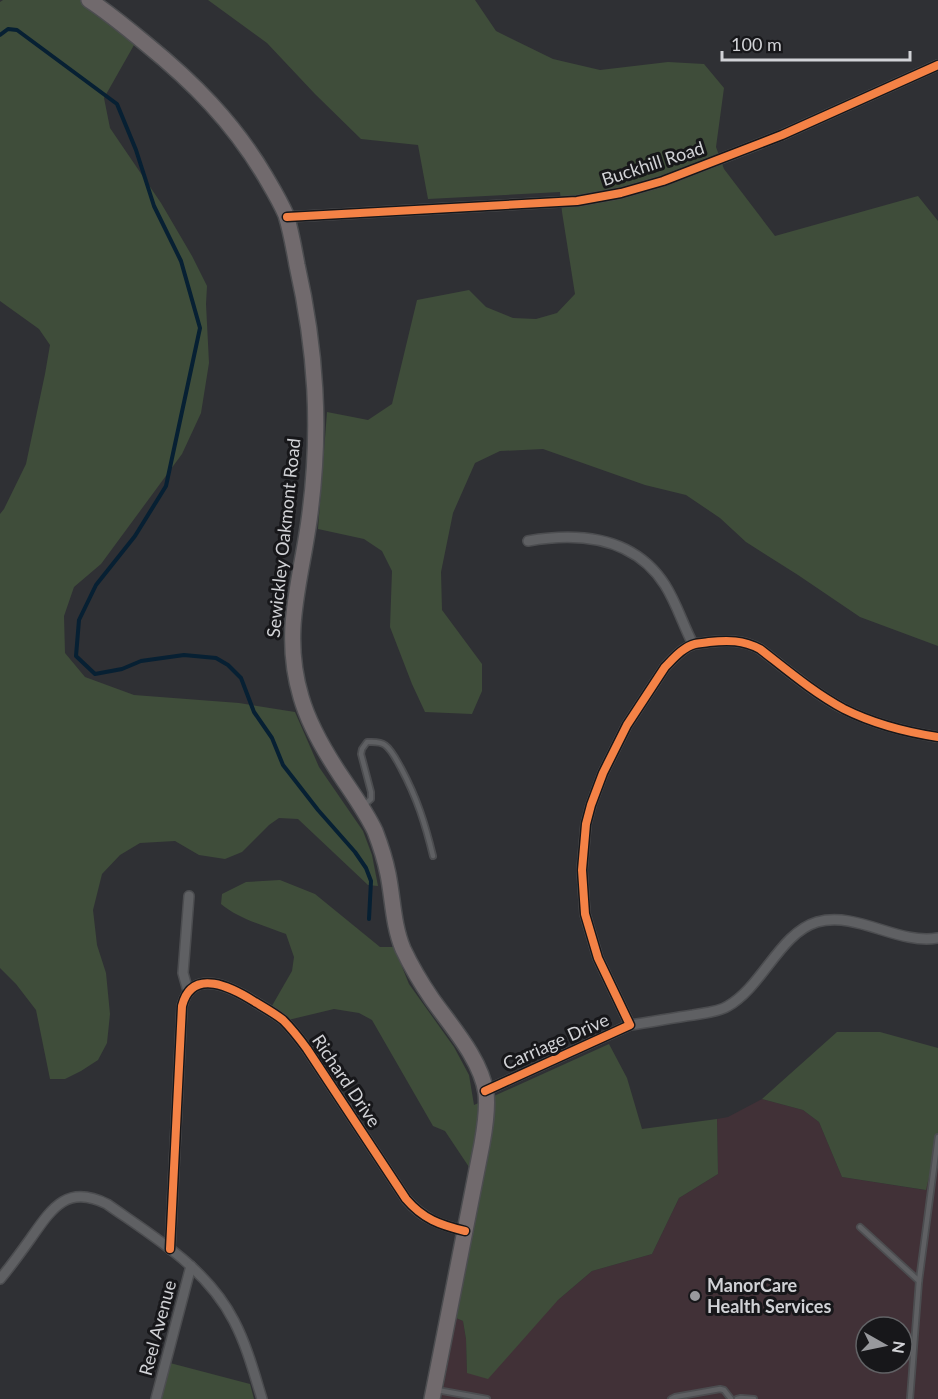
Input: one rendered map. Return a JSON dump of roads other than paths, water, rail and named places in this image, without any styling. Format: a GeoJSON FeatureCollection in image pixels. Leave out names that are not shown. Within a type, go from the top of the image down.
{"type":"FeatureCollection","features":[{"type":"Feature","properties":{"kind":"main road","name":"Sewickley Oakmont Road"},"geometry":{"type":"LineString","coordinates":[[89,0],[168,62],[219,112],[250,152],[287,218],[303,290],[316,385],[313,493],[292,620],[292,653],[301,699],[325,751],[374,831],[384,858],[395,919],[403,948],[420,982],[473,1059],[485,1091],[485,1128],[433,1394]]}},
{"type":"Feature","properties":{"kind":"street","name":"Buckhill Road"},"geometry":{"type":"LineString","coordinates":[[287,218],[577,201],[621,193],[749,148],[938,65]]}},
{"type":"Feature","properties":{"kind":"street"},"geometry":{"type":"LineString","coordinates":[[528,542],[560,537],[578,538],[612,543],[626,549],[644,560],[665,585],[693,644],[728,640],[750,644],[821,695],[844,708],[881,725],[938,737]]}},
{"type":"Feature","properties":{"kind":"street","name":"Carriage Drive"},"geometry":{"type":"LineString","coordinates":[[485,1091],[630,1025],[598,958],[585,914],[582,870],[586,824],[596,789],[627,725],[665,667],[693,644]]}},
{"type":"Feature","properties":{"kind":"street"},"geometry":{"type":"LineString","coordinates":[[170,1249],[183,1006],[188,991],[183,973],[189,896]]}},
{"type":"Feature","properties":{"kind":"street"},"geometry":{"type":"LineString","coordinates":[[630,1025],[727,1007],[754,983],[790,940],[815,923],[844,919],[899,935],[938,938]]}},
{"type":"Feature","properties":{"kind":"street","name":"Richard Drive"},"geometry":{"type":"LineString","coordinates":[[188,991],[208,983],[227,987],[284,1021],[307,1049],[413,1208],[431,1220],[465,1231]]}},
{"type":"Feature","properties":{"kind":"street"},"geometry":{"type":"LineString","coordinates":[[0,1279],[50,1211],[63,1201],[77,1197],[92,1198],[107,1204],[191,1266],[219,1296],[234,1320],[247,1350],[262,1399]]}},
{"type":"Feature","properties":{"kind":"street","name":"Reel Avenue"},"geometry":{"type":"LineString","coordinates":[[156,1399],[191,1266]]}},
{"type":"Feature","properties":{"kind":"lane"},"geometry":{"type":"LineString","coordinates":[[361,807],[372,799],[361,754],[362,749],[367,742],[384,744],[394,756],[411,787],[423,817],[433,856]]}},
{"type":"Feature","properties":{"kind":"lane"},"geometry":{"type":"LineString","coordinates":[[910,1399],[919,1281],[938,1137]]}},
{"type":"Feature","properties":{"kind":"lane"},"geometry":{"type":"LineString","coordinates":[[860,1227],[919,1281]]}},
{"type":"Feature","properties":{"kind":"lane"},"geometry":{"type":"LineString","coordinates":[[671,1399],[720,1389],[724,1390],[731,1399]]}},
{"type":"Feature","properties":{"kind":"lane"},"geometry":{"type":"LineString","coordinates":[[433,1394],[487,1399]]}},
{"type":"Feature","properties":{"kind":"lane"},"geometry":{"type":"LineString","coordinates":[[737,1399],[754,1399]]}},
{"type":"Feature","properties":{"kind":"waterway"},"geometry":{"type":"LineString","coordinates":[[0,35],[8,29],[17,30],[117,104],[136,150],[154,206],[181,261],[200,328],[166,486],[135,536],[96,585],[79,620],[76,656],[95,674],[122,669],[141,661],[184,655],[216,658],[228,665],[241,678],[254,712],[272,738],[283,765],[366,868],[371,881],[369,919]]}},
{"type":"Feature","properties":{"kind":"place","name":"ManorCare Health Services"},"geometry":{"type":"Point","coordinates":[695,1296]}}]}
